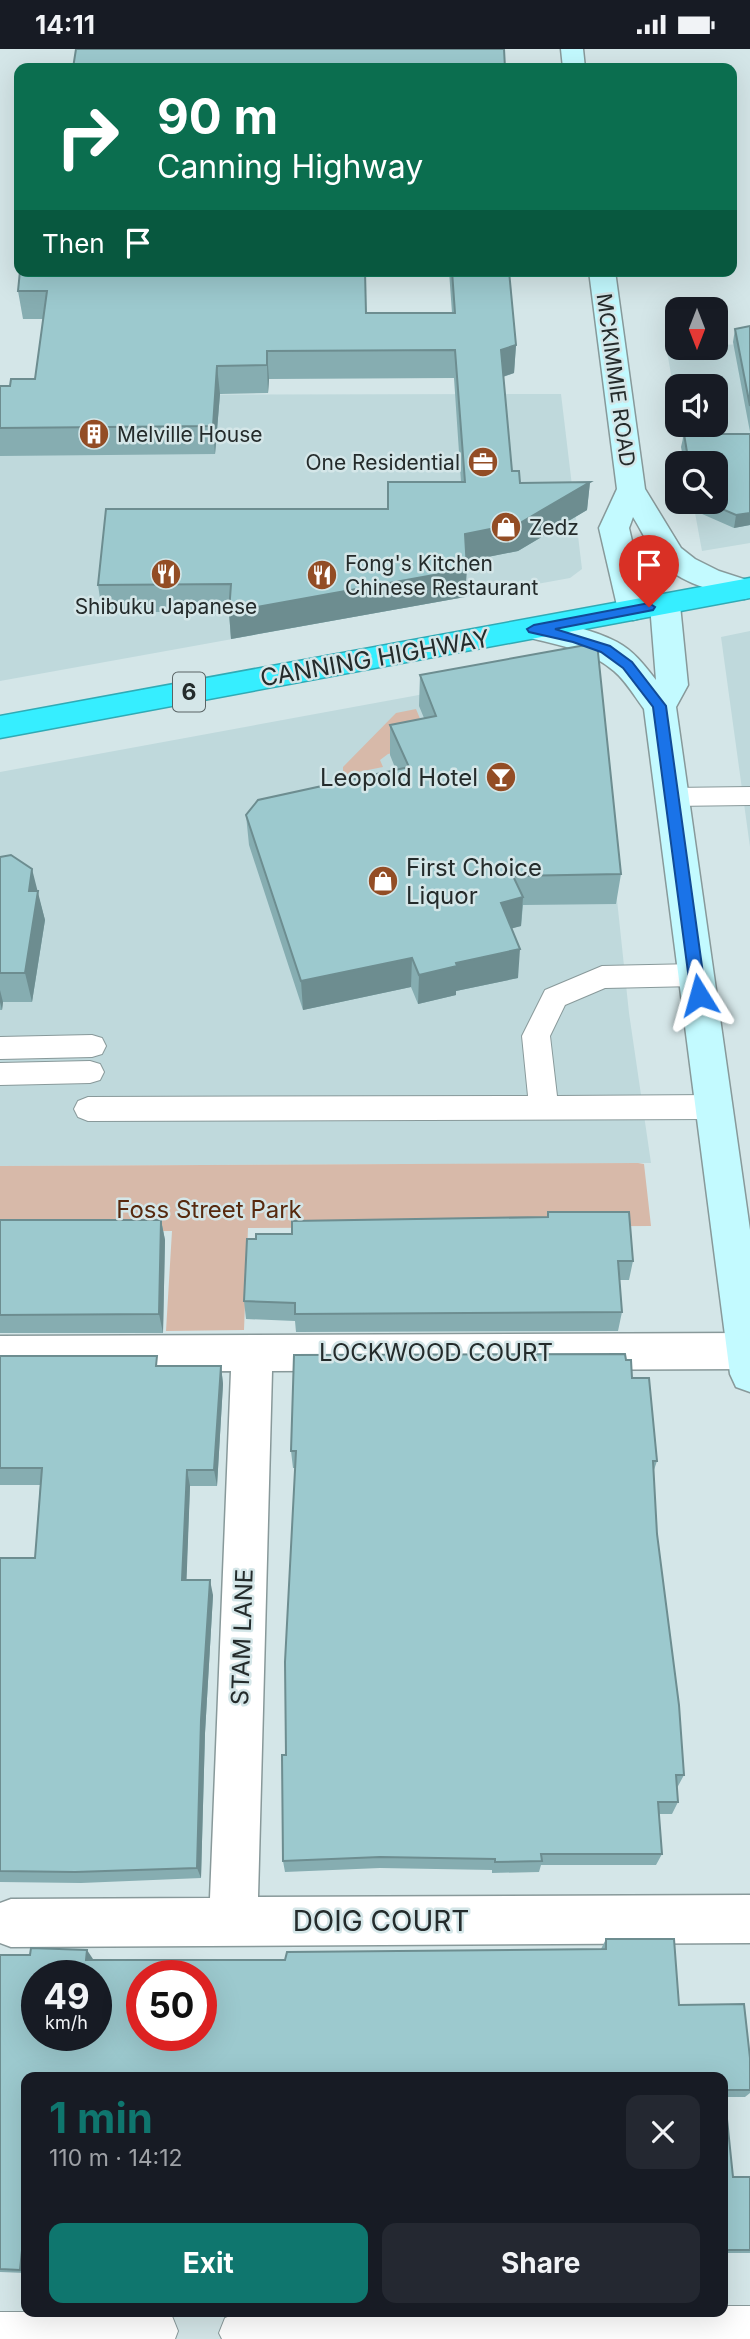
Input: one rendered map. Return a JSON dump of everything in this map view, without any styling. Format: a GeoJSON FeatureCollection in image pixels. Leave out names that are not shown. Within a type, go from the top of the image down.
{"type":"FeatureCollection","features":[{"type":"Feature","properties":{"kind":"highway","name":"CANNING HIGHWAY"},"geometry":{"type":"LineString","coordinates":[[0,727],[747,588]]}},
{"type":"Feature","properties":{"kind":"main road","name":"MCKIMMIE ROAD"},"geometry":{"type":"LineString","coordinates":[[603,277],[631,489],[670,554],[684,566],[708,578],[747,588]]}},
{"type":"Feature","properties":{"kind":"main road","name":"MCKIMMIE ROAD"},"geometry":{"type":"LineString","coordinates":[[631,489],[614,528],[633,610]]}},
{"type":"Feature","properties":{"kind":"main road"},"geometry":{"type":"LineString","coordinates":[[660,706],[673,685],[665,605]]}},
{"type":"Feature","properties":{"kind":"main road"},"geometry":{"type":"LineString","coordinates":[[534,629],[576,638],[606,649],[627,665],[660,706],[714,1107],[742,1267],[748,1363]]}},
{"type":"Feature","properties":{"kind":"street","name":"LOCKWOOD COURT"},"geometry":{"type":"LineString","coordinates":[[0,1354],[251,1353],[748,1363]]}},
{"type":"Feature","properties":{"kind":"street","name":"STAM LANE"},"geometry":{"type":"LineString","coordinates":[[233,1921],[251,1353]]}},
{"type":"Feature","properties":{"kind":"street","name":"DOIG COURT"},"geometry":{"type":"LineString","coordinates":[[11,1923],[750,1919]]}},
{"type":"Feature","properties":{"kind":"lane"},"geometry":{"type":"LineString","coordinates":[[672,797],[750,796]]}},
{"type":"Feature","properties":{"kind":"lane"},"geometry":{"type":"LineString","coordinates":[[544,1108],[536,1035],[555,997],[602,977],[696,975]]}},
{"type":"Feature","properties":{"kind":"lane"},"geometry":{"type":"LineString","coordinates":[[0,1048],[91,1059],[0,1074]]}},
{"type":"Feature","properties":{"kind":"lane"},"geometry":{"type":"LineString","coordinates":[[88,1109],[714,1107]]}},
{"type":"Feature","properties":{"kind":"lane"},"geometry":{"type":"LineString","coordinates":[[240,2333],[750,2327]]}},
{"type":"Feature","properties":{"kind":"lane"},"geometry":{"type":"LineString","coordinates":[[0,2333],[157,2331]]}},
{"type":"Feature","properties":{"kind":"shaded area"},"geometry":{"type":"Polygon","coordinates":[[[750,344],[750,543],[702,551],[695,514],[728,514],[728,451],[685,451],[682,437],[728,437],[728,374],[671,374],[669,361],[728,361],[728,345],[750,344]]]}},
{"type":"Feature","properties":{"kind":"shaded area"},"geometry":{"type":"Polygon","coordinates":[[[561,394],[582,569],[570,578],[0,681],[0,395],[561,394]]]}},
{"type":"Feature","properties":{"kind":"shaded area"},"geometry":{"type":"Polygon","coordinates":[[[750,631],[750,847],[721,637],[750,631]]]}},
{"type":"Feature","properties":{"kind":"shaded area"},"geometry":{"type":"Polygon","coordinates":[[[560,669],[594,683],[629,1013],[651,1163],[0,1166],[0,772],[560,669]]]}},
{"type":"Feature","properties":{"kind":"green space"},"geometry":{"type":"Polygon","coordinates":[[[416,709],[431,745],[388,754],[380,760],[383,767],[343,775],[343,767],[396,713],[416,709]]]}},
{"type":"Feature","properties":{"kind":"green space","name":"Foss Street Park"},"geometry":{"type":"Polygon","coordinates":[[[644,1164],[651,1226],[248,1228],[244,1330],[166,1331],[172,1231],[0,1232],[0,1166],[644,1164]]]}},
{"type":"Feature","properties":{"kind":"building"},"geometry":{"type":"Polygon","coordinates":[[[76,49],[504,49],[505,63],[74,63],[76,49]]]}},
{"type":"Feature","properties":{"kind":"building"},"geometry":{"type":"Polygon","coordinates":[[[19,277],[365,277],[366,313],[455,313],[452,277],[510,277],[516,345],[501,350],[512,471],[519,471],[520,483],[590,482],[520,523],[465,534],[467,569],[229,612],[231,584],[98,585],[106,509],[388,509],[388,482],[465,482],[455,350],[267,351],[267,365],[217,366],[213,426],[0,428],[0,386],[10,386],[11,379],[35,379],[47,291],[18,291],[19,277]]]}},
{"type":"Feature","properties":{"kind":"building"},"geometry":{"type":"Polygon","coordinates":[[[750,326],[750,406],[735,329],[750,326]]]}},
{"type":"Feature","properties":{"kind":"building"},"geometry":{"type":"Polygon","coordinates":[[[750,434],[750,513],[736,515],[728,512],[728,451],[687,451],[684,437],[750,434]]]}},
{"type":"Feature","properties":{"kind":"building"},"geometry":{"type":"Polygon","coordinates":[[[597,643],[621,874],[513,876],[523,897],[501,903],[520,949],[456,963],[457,966],[419,975],[412,958],[301,981],[246,815],[258,800],[409,767],[390,725],[436,716],[420,675],[597,643]]]}},
{"type":"Feature","properties":{"kind":"building"},"geometry":{"type":"Polygon","coordinates":[[[11,855],[32,869],[29,891],[38,891],[25,973],[0,973],[0,857],[11,855]]]}},
{"type":"Feature","properties":{"kind":"building"},"geometry":{"type":"Polygon","coordinates":[[[548,1212],[629,1212],[633,1261],[618,1261],[622,1312],[295,1314],[295,1303],[244,1301],[247,1239],[256,1239],[256,1234],[292,1234],[292,1221],[548,1217],[548,1212]]]}},
{"type":"Feature","properties":{"kind":"building"},"geometry":{"type":"Polygon","coordinates":[[[0,1220],[161,1220],[159,1314],[0,1315],[0,1220]]]}},
{"type":"Feature","properties":{"kind":"building"},"geometry":{"type":"Polygon","coordinates":[[[625,1354],[626,1360],[631,1360],[632,1378],[649,1378],[657,1461],[653,1461],[657,1534],[679,1705],[684,1775],[676,1775],[678,1802],[658,1802],[662,1854],[541,1854],[542,1861],[495,1862],[495,1859],[380,1857],[283,1861],[282,1755],[286,1755],[285,1662],[296,1451],[291,1451],[294,1355],[625,1354]]]}},
{"type":"Feature","properties":{"kind":"building"},"geometry":{"type":"Polygon","coordinates":[[[0,1356],[157,1356],[156,1366],[221,1366],[214,1470],[187,1470],[182,1580],[210,1580],[201,1720],[197,1868],[75,1872],[0,1871],[0,1558],[35,1558],[42,1468],[0,1468],[0,1356]]]}},
{"type":"Feature","properties":{"kind":"building"},"geometry":{"type":"Polygon","coordinates":[[[606,1939],[674,1939],[679,2005],[744,2004],[750,2058],[750,2090],[728,2090],[728,2072],[21,2072],[20,2270],[0,2269],[0,1955],[30,1955],[31,1948],[87,1950],[86,1960],[21,1960],[21,2051],[112,2051],[112,1960],[126,1960],[126,2051],[217,2051],[217,1960],[285,1960],[287,1952],[606,1949],[606,1939]]]}},
{"type":"Feature","properties":{"kind":"building"},"geometry":{"type":"Polygon","coordinates":[[[728,2129],[733,2177],[750,2177],[750,2250],[728,2250],[728,2129]]]}},
{"type":"Feature","properties":{"kind":"place","name":"Melville House"},"geometry":{"type":"Point","coordinates":[94,434]}},
{"type":"Feature","properties":{"kind":"place","name":"One Residential"},"geometry":{"type":"Point","coordinates":[483,462]}},
{"type":"Feature","properties":{"kind":"place","name":"Zedz"},"geometry":{"type":"Point","coordinates":[506,527]}},
{"type":"Feature","properties":{"kind":"place","name":"Shibuku Japanese"},"geometry":{"type":"Point","coordinates":[166,574]}},
{"type":"Feature","properties":{"kind":"place","name":"Fong's Kitchen Chinese Restaurant"},"geometry":{"type":"Point","coordinates":[322,575]}},
{"type":"Feature","properties":{"kind":"place","name":"Leopold Hotel"},"geometry":{"type":"Point","coordinates":[501,777]}},
{"type":"Feature","properties":{"kind":"place","name":"First Choice Liquor"},"geometry":{"type":"Point","coordinates":[383,881]}},
{"type":"Feature","properties":{"kind":"route"},"geometry":{"type":"LineString","coordinates":[[649,607],[534,629],[576,638],[606,649],[627,665],[660,706],[699,995]]}}]}
